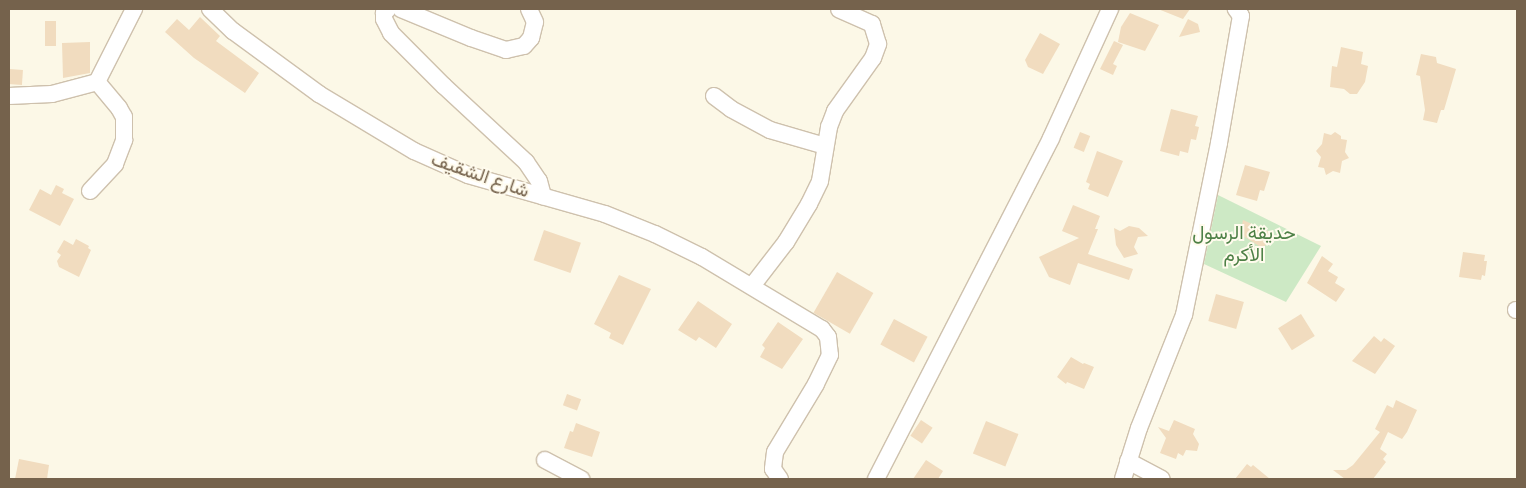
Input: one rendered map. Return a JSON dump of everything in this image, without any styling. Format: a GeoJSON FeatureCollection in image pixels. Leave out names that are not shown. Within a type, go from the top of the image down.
{"type":"FeatureCollection","features":[{"type":"Feature","properties":{"kind":"street"},"geometry":{"type":"LineString","coordinates":[[9,96],[52,94],[97,82],[134,9]]}},
{"type":"Feature","properties":{"kind":"street","name":"شارع الشقيف"},"geometry":{"type":"LineString","coordinates":[[210,9],[233,31],[297,79],[414,151],[468,175],[543,196]]}},
{"type":"Feature","properties":{"kind":"street","name":"شارع الشقيف"},"geometry":{"type":"LineString","coordinates":[[388,9],[384,13],[384,19],[385,25],[391,33],[444,86],[526,162],[539,181],[543,196]]}},
{"type":"Feature","properties":{"kind":"street"},"geometry":{"type":"LineString","coordinates":[[402,9],[471,38],[506,50],[524,46],[531,38],[535,22],[529,9]]}},
{"type":"Feature","properties":{"kind":"street"},"geometry":{"type":"LineString","coordinates":[[752,286],[786,242],[810,204],[820,181],[825,146],[835,111],[873,58],[878,44],[872,24],[839,9]]}},
{"type":"Feature","properties":{"kind":"street"},"geometry":{"type":"LineString","coordinates":[[876,479],[1051,138],[1110,9]]}},
{"type":"Feature","properties":{"kind":"street"},"geometry":{"type":"LineString","coordinates":[[1123,479],[1139,428],[1184,315],[1219,143],[1241,16],[1236,9]]}},
{"type":"Feature","properties":{"kind":"street"},"geometry":{"type":"LineString","coordinates":[[90,191],[115,164],[124,140],[124,117],[120,108],[97,82]]}},
{"type":"Feature","properties":{"kind":"street"},"geometry":{"type":"LineString","coordinates":[[714,96],[731,110],[770,130],[825,146]]}},
{"type":"Feature","properties":{"kind":"street"},"geometry":{"type":"LineString","coordinates":[[543,196],[606,214],[655,234],[702,257],[822,329],[830,344],[830,354],[816,384],[776,452],[773,469],[780,479]]}},
{"type":"Feature","properties":{"kind":"street"},"geometry":{"type":"LineString","coordinates":[[545,460],[581,479]]}},
{"type":"Feature","properties":{"kind":"street"},"geometry":{"type":"LineString","coordinates":[[1128,461],[1162,479]]}},
{"type":"Feature","properties":{"kind":"green space","name":"حديقة الرسول الأكرم"},"geometry":{"type":"Polygon","coordinates":[[[1218,195],[1321,246],[1286,302],[1204,264],[1218,195]]]}},
{"type":"Feature","properties":{"kind":"building"},"geometry":{"type":"Polygon","coordinates":[[[1158,9],[1190,9],[1183,19],[1158,9]]]}},
{"type":"Feature","properties":{"kind":"building"},"geometry":{"type":"Polygon","coordinates":[[[1130,13],[1159,25],[1145,51],[1118,42],[1121,27],[1130,13]]]}},
{"type":"Feature","properties":{"kind":"building"},"geometry":{"type":"Polygon","coordinates":[[[200,17],[220,36],[216,41],[259,73],[245,93],[194,58],[165,32],[177,19],[189,30],[200,17]]]}},
{"type":"Feature","properties":{"kind":"building"},"geometry":{"type":"Polygon","coordinates":[[[1188,19],[1198,24],[1200,32],[1179,37],[1188,19]]]}},
{"type":"Feature","properties":{"kind":"building"},"geometry":{"type":"Polygon","coordinates":[[[45,21],[56,21],[56,46],[45,46],[45,21]]]}},
{"type":"Feature","properties":{"kind":"building"},"geometry":{"type":"Polygon","coordinates":[[[1040,33],[1060,44],[1043,74],[1028,67],[1025,60],[1040,33]]]}},
{"type":"Feature","properties":{"kind":"building"},"geometry":{"type":"Polygon","coordinates":[[[1114,41],[1123,45],[1113,64],[1117,66],[1113,75],[1100,69],[1114,41]]]}},
{"type":"Feature","properties":{"kind":"building"},"geometry":{"type":"Polygon","coordinates":[[[90,42],[90,73],[63,78],[62,43],[90,42]]]}},
{"type":"Feature","properties":{"kind":"building"},"geometry":{"type":"Polygon","coordinates":[[[1341,47],[1363,52],[1361,64],[1368,66],[1365,82],[1357,94],[1350,94],[1344,89],[1330,87],[1332,66],[1337,67],[1341,47]]]}},
{"type":"Feature","properties":{"kind":"building"},"geometry":{"type":"Polygon","coordinates":[[[1421,54],[1436,57],[1437,63],[1456,69],[1444,110],[1441,110],[1437,123],[1423,120],[1425,110],[1420,76],[1416,75],[1421,54]]]}},
{"type":"Feature","properties":{"kind":"building"},"geometry":{"type":"Polygon","coordinates":[[[9,69],[23,70],[22,85],[9,84],[9,69]]]}},
{"type":"Feature","properties":{"kind":"building"},"geometry":{"type":"Polygon","coordinates":[[[1171,109],[1198,116],[1195,126],[1199,127],[1196,140],[1191,139],[1188,153],[1180,151],[1179,156],[1160,151],[1171,109]]]}},
{"type":"Feature","properties":{"kind":"building"},"geometry":{"type":"Polygon","coordinates":[[[1080,132],[1090,136],[1084,152],[1074,148],[1080,132]]]}},
{"type":"Feature","properties":{"kind":"building"},"geometry":{"type":"Polygon","coordinates":[[[1335,132],[1341,136],[1341,139],[1347,140],[1345,152],[1349,158],[1342,161],[1340,173],[1333,171],[1326,175],[1324,168],[1318,167],[1321,157],[1316,151],[1322,144],[1324,133],[1331,135],[1335,132]]]}},
{"type":"Feature","properties":{"kind":"building"},"geometry":{"type":"Polygon","coordinates":[[[1097,151],[1123,161],[1108,197],[1088,189],[1090,184],[1086,182],[1097,151]]]}},
{"type":"Feature","properties":{"kind":"building"},"geometry":{"type":"Polygon","coordinates":[[[1245,165],[1270,172],[1264,191],[1260,190],[1257,201],[1236,195],[1245,165]]]}},
{"type":"Feature","properties":{"kind":"building"},"geometry":{"type":"Polygon","coordinates":[[[56,185],[64,189],[62,193],[74,199],[60,226],[29,210],[40,189],[51,195],[56,185]]]}},
{"type":"Feature","properties":{"kind":"building"},"geometry":{"type":"Polygon","coordinates":[[[1073,205],[1100,216],[1095,229],[1098,229],[1088,254],[1133,269],[1129,280],[1078,263],[1070,285],[1049,277],[1039,257],[1079,238],[1062,231],[1073,205]]]}},
{"type":"Feature","properties":{"kind":"building"},"geometry":{"type":"Polygon","coordinates":[[[1243,220],[1270,232],[1264,249],[1240,234],[1243,220]]]}},
{"type":"Feature","properties":{"kind":"building"},"geometry":{"type":"Polygon","coordinates":[[[1129,226],[1139,228],[1148,236],[1138,237],[1134,247],[1138,254],[1124,258],[1116,245],[1114,228],[1120,231],[1129,226]]]}},
{"type":"Feature","properties":{"kind":"building"},"geometry":{"type":"Polygon","coordinates":[[[544,230],[581,243],[570,273],[534,260],[544,230]]]}},
{"type":"Feature","properties":{"kind":"building"},"geometry":{"type":"Polygon","coordinates":[[[76,239],[89,246],[88,248],[91,250],[79,277],[59,267],[57,261],[61,255],[57,252],[64,240],[73,245],[76,239]]]}},
{"type":"Feature","properties":{"kind":"building"},"geometry":{"type":"Polygon","coordinates":[[[1463,252],[1485,255],[1484,261],[1487,261],[1485,276],[1482,275],[1481,280],[1459,277],[1463,252]]]}},
{"type":"Feature","properties":{"kind":"building"},"geometry":{"type":"Polygon","coordinates":[[[1322,256],[1333,264],[1328,271],[1338,277],[1335,283],[1345,289],[1336,302],[1307,283],[1322,256]]]}},
{"type":"Feature","properties":{"kind":"building"},"geometry":{"type":"Polygon","coordinates":[[[837,272],[873,293],[850,334],[814,313],[837,272]]]}},
{"type":"Feature","properties":{"kind":"building"},"geometry":{"type":"Polygon","coordinates":[[[619,275],[651,289],[623,345],[609,338],[611,333],[594,324],[619,275]]]}},
{"type":"Feature","properties":{"kind":"building"},"geometry":{"type":"Polygon","coordinates":[[[1216,294],[1244,302],[1236,329],[1208,321],[1216,294]]]}},
{"type":"Feature","properties":{"kind":"building"},"geometry":{"type":"Polygon","coordinates":[[[698,301],[732,324],[716,348],[699,337],[696,341],[678,330],[698,301]]]}},
{"type":"Feature","properties":{"kind":"building"},"geometry":{"type":"Polygon","coordinates":[[[1301,314],[1315,336],[1292,350],[1278,328],[1301,314]]]}},
{"type":"Feature","properties":{"kind":"building"},"geometry":{"type":"Polygon","coordinates":[[[894,319],[928,337],[914,362],[880,345],[894,319]]]}},
{"type":"Feature","properties":{"kind":"building"},"geometry":{"type":"Polygon","coordinates":[[[778,322],[803,339],[782,369],[760,357],[765,348],[762,345],[778,322]]]}},
{"type":"Feature","properties":{"kind":"building"},"geometry":{"type":"Polygon","coordinates":[[[1374,336],[1381,342],[1384,338],[1395,346],[1375,374],[1352,361],[1374,336]]]}},
{"type":"Feature","properties":{"kind":"building"},"geometry":{"type":"Polygon","coordinates":[[[1071,357],[1083,364],[1094,367],[1084,389],[1067,382],[1066,384],[1057,377],[1071,357]]]}},
{"type":"Feature","properties":{"kind":"building"},"geometry":{"type":"Polygon","coordinates":[[[567,394],[581,399],[577,410],[563,405],[567,394]]]}},
{"type":"Feature","properties":{"kind":"building"},"geometry":{"type":"Polygon","coordinates":[[[1396,400],[1417,410],[1402,439],[1388,432],[1380,449],[1387,454],[1383,459],[1386,462],[1373,479],[1345,479],[1333,470],[1346,470],[1353,465],[1380,432],[1375,429],[1387,405],[1393,408],[1396,400]]]}},
{"type":"Feature","properties":{"kind":"building"},"geometry":{"type":"Polygon","coordinates":[[[921,420],[933,428],[922,444],[910,436],[921,420]]]}},
{"type":"Feature","properties":{"kind":"building"},"geometry":{"type":"Polygon","coordinates":[[[1174,420],[1195,429],[1193,434],[1199,444],[1197,451],[1186,450],[1183,456],[1178,453],[1176,459],[1160,453],[1166,438],[1158,427],[1169,431],[1174,420]]]}},
{"type":"Feature","properties":{"kind":"building"},"geometry":{"type":"Polygon","coordinates":[[[986,421],[1018,434],[1005,467],[973,453],[986,421]]]}},
{"type":"Feature","properties":{"kind":"building"},"geometry":{"type":"Polygon","coordinates":[[[576,423],[600,432],[592,457],[564,448],[570,431],[573,432],[576,423]]]}},
{"type":"Feature","properties":{"kind":"building"},"geometry":{"type":"Polygon","coordinates":[[[19,459],[49,465],[47,479],[15,479],[19,459]]]}},
{"type":"Feature","properties":{"kind":"building"},"geometry":{"type":"Polygon","coordinates":[[[926,460],[943,471],[938,479],[913,479],[926,460]]]}},
{"type":"Feature","properties":{"kind":"building"},"geometry":{"type":"Polygon","coordinates":[[[1247,464],[1251,467],[1253,465],[1270,479],[1235,479],[1247,464]]]}}]}
